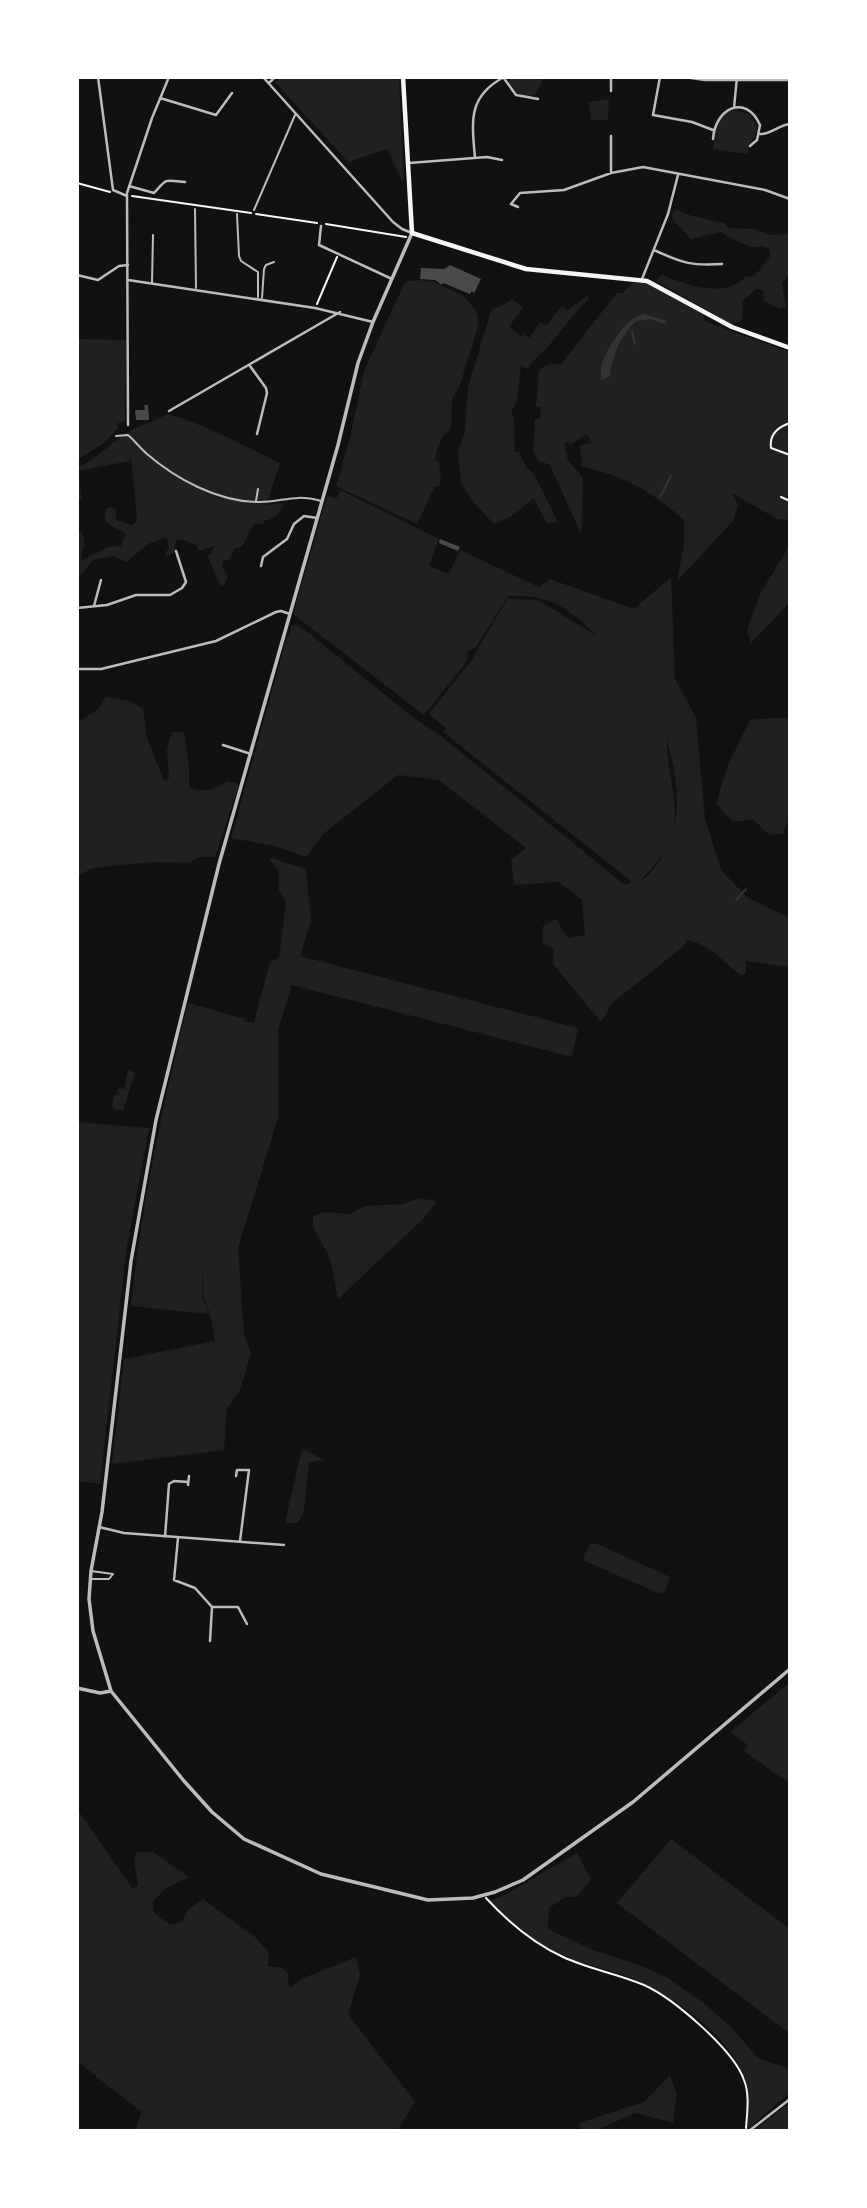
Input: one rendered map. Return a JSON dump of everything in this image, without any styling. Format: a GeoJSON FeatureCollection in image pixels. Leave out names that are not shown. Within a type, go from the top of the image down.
{"type":"FeatureCollection","features":[{"type":"Feature","properties":{"kind":"main road"},"geometry":{"type":"LineString","coordinates":[[403,77],[411,235],[526,269],[642,279],[737,329],[790,348]]}},
{"type":"Feature","properties":{"kind":"street"},"geometry":{"type":"LineString","coordinates":[[98,77],[112,185],[116,192],[127,196]]}},
{"type":"Feature","properties":{"kind":"street"},"geometry":{"type":"LineString","coordinates":[[128,425],[127,196],[169,77]]}},
{"type":"Feature","properties":{"kind":"street"},"geometry":{"type":"LineString","coordinates":[[263,77],[393,222],[411,235],[358,363],[206,913],[156,1120],[131,1261],[99,1527],[90,1579],[89,1599],[93,1631],[111,1691],[184,1781],[212,1812],[244,1839],[321,1874],[428,1900],[473,1898],[523,1880],[604,1824],[790,1669]]}},
{"type":"Feature","properties":{"kind":"street"},"geometry":{"type":"LineString","coordinates":[[269,83],[275,77]]}},
{"type":"Feature","properties":{"kind":"street"},"geometry":{"type":"LineString","coordinates":[[475,158],[472,122],[476,103],[489,86],[503,77],[516,95],[538,100]]}},
{"type":"Feature","properties":{"kind":"street"},"geometry":{"type":"LineString","coordinates":[[611,77],[611,92]]}},
{"type":"Feature","properties":{"kind":"street"},"geometry":{"type":"LineString","coordinates":[[660,77],[653,116],[702,125],[713,130]]}},
{"type":"Feature","properties":{"kind":"street"},"geometry":{"type":"LineString","coordinates":[[684,77],[790,80]]}},
{"type":"Feature","properties":{"kind":"street"},"geometry":{"type":"LineString","coordinates":[[734,107],[737,79]]}},
{"type":"Feature","properties":{"kind":"street"},"geometry":{"type":"LineString","coordinates":[[160,98],[216,115],[232,93]]}},
{"type":"Feature","properties":{"kind":"street"},"geometry":{"type":"LineString","coordinates":[[713,139],[713,130],[720,115],[734,107],[752,112],[757,117],[759,134],[750,146]]}},
{"type":"Feature","properties":{"kind":"street"},"geometry":{"type":"LineString","coordinates":[[759,134],[767,134],[782,125],[790,124]]}},
{"type":"Feature","properties":{"kind":"street"},"geometry":{"type":"LineString","coordinates":[[611,136],[611,173]]}},
{"type":"Feature","properties":{"kind":"street"},"geometry":{"type":"LineString","coordinates":[[611,147],[618,147]]}},
{"type":"Feature","properties":{"kind":"street"},"geometry":{"type":"LineString","coordinates":[[409,163],[475,158],[502,160]]}},
{"type":"Feature","properties":{"kind":"street"},"geometry":{"type":"LineString","coordinates":[[518,207],[511,204],[520,193],[564,190],[611,173],[643,167],[765,190],[790,199]]}},
{"type":"Feature","properties":{"kind":"street"},"geometry":{"type":"LineString","coordinates":[[642,279],[671,206],[678,175]]}},
{"type":"Feature","properties":{"kind":"street"},"geometry":{"type":"LineString","coordinates":[[129,186],[150,193],[157,190],[163,181],[185,182]]}},
{"type":"Feature","properties":{"kind":"street"},"geometry":{"type":"LineString","coordinates":[[321,226],[319,245],[392,279]]}},
{"type":"Feature","properties":{"kind":"street"},"geometry":{"type":"LineString","coordinates":[[654,250],[684,264],[722,264]]}},
{"type":"Feature","properties":{"kind":"street"},"geometry":{"type":"LineString","coordinates":[[714,265],[715,258]]}},
{"type":"Feature","properties":{"kind":"street"},"geometry":{"type":"LineString","coordinates":[[77,275],[98,280],[119,266],[128,265]]}},
{"type":"Feature","properties":{"kind":"street"},"geometry":{"type":"LineString","coordinates":[[128,280],[340,312],[373,322]]}},
{"type":"Feature","properties":{"kind":"street"},"geometry":{"type":"LineString","coordinates":[[169,411],[340,312]]}},
{"type":"Feature","properties":{"kind":"street"},"geometry":{"type":"LineString","coordinates":[[250,366],[267,393],[257,434]]}},
{"type":"Feature","properties":{"kind":"street"},"geometry":{"type":"LineString","coordinates":[[261,566],[263,557],[287,539],[294,524],[304,516],[317,518]]}},
{"type":"Feature","properties":{"kind":"street"},"geometry":{"type":"LineString","coordinates":[[77,608],[107,605],[136,595],[170,595],[183,588],[186,579],[176,551]]}},
{"type":"Feature","properties":{"kind":"street"},"geometry":{"type":"LineString","coordinates":[[94,606],[101,580]]}},
{"type":"Feature","properties":{"kind":"street"},"geometry":{"type":"LineString","coordinates":[[77,669],[101,669],[197,646],[229,635],[276,612],[290,614]]}},
{"type":"Feature","properties":{"kind":"street"},"geometry":{"type":"LineString","coordinates":[[223,745],[251,754]]}},
{"type":"Feature","properties":{"kind":"street"},"geometry":{"type":"LineString","coordinates":[[236,1476],[237,1470],[249,1470],[240,1541]]}},
{"type":"Feature","properties":{"kind":"street"},"geometry":{"type":"LineString","coordinates":[[165,1537],[169,1484],[174,1481],[188,1483],[189,1476]]}},
{"type":"Feature","properties":{"kind":"street"},"geometry":{"type":"LineString","coordinates":[[99,1527],[124,1533],[165,1537],[284,1545]]}},
{"type":"Feature","properties":{"kind":"street"},"geometry":{"type":"LineString","coordinates":[[178,1538],[174,1580],[195,1588],[212,1607],[210,1641]]}},
{"type":"Feature","properties":{"kind":"street"},"geometry":{"type":"LineString","coordinates":[[212,1607],[238,1606],[247,1624]]}},
{"type":"Feature","properties":{"kind":"street"},"geometry":{"type":"LineString","coordinates":[[77,1688],[100,1693],[111,1691]]}},
{"type":"Feature","properties":{"kind":"street"},"geometry":{"type":"LineString","coordinates":[[747,2131],[790,2099]]}},
{"type":"Feature","properties":{"kind":"lane"},"geometry":{"type":"LineString","coordinates":[[254,210],[296,114]]}},
{"type":"Feature","properties":{"kind":"lane"},"geometry":{"type":"LineString","coordinates":[[195,209],[196,289]]}},
{"type":"Feature","properties":{"kind":"lane"},"geometry":{"type":"LineString","coordinates":[[237,214],[239,256],[241,261],[258,272],[260,299]]}},
{"type":"Feature","properties":{"kind":"lane"},"geometry":{"type":"LineString","coordinates":[[152,284],[153,235]]}},
{"type":"Feature","properties":{"kind":"lane"},"geometry":{"type":"LineString","coordinates":[[260,299],[264,269],[274,262]]}},
{"type":"Feature","properties":{"kind":"lane"},"geometry":{"type":"LineString","coordinates":[[116,436],[128,435],[151,458],[191,483],[225,497],[256,502],[298,496],[321,501]]}},
{"type":"Feature","properties":{"kind":"lane"},"geometry":{"type":"LineString","coordinates":[[256,502],[258,489]]}},
{"type":"Feature","properties":{"kind":"lane"},"geometry":{"type":"LineString","coordinates":[[90,1579],[108,1579],[113,1576],[110,1572],[91,1570]]}},
{"type":"Feature","properties":{"kind":"path"},"geometry":{"type":"LineString","coordinates":[[77,183],[116,192]]}},
{"type":"Feature","properties":{"kind":"path"},"geometry":{"type":"LineString","coordinates":[[127,196],[411,235]]}},
{"type":"Feature","properties":{"kind":"path"},"geometry":{"type":"LineString","coordinates":[[315,308],[338,254]]}},
{"type":"Feature","properties":{"kind":"path"},"geometry":{"type":"LineString","coordinates":[[790,423],[775,431],[770,442],[774,451],[790,455]]}},
{"type":"Feature","properties":{"kind":"path"},"geometry":{"type":"LineString","coordinates":[[781,497],[790,501]]}},
{"type":"Feature","properties":{"kind":"path"},"geometry":{"type":"LineString","coordinates":[[483,1895],[506,1920],[545,1947],[564,1957],[647,1986],[678,2005],[718,2043],[738,2067],[747,2094],[747,2131]]}},
{"type":"Feature","properties":{"kind":"shaded area"},"geometry":{"type":"Polygon","coordinates":[[[280,77],[399,77],[404,180],[402,181],[387,149],[348,162],[275,82],[280,77]]]}},
{"type":"Feature","properties":{"kind":"shaded area"},"geometry":{"type":"Polygon","coordinates":[[[510,77],[544,77],[535,95],[526,96],[511,87],[508,83],[510,77]]]}},
{"type":"Feature","properties":{"kind":"shaded area"},"geometry":{"type":"Polygon","coordinates":[[[609,99],[608,120],[591,120],[588,102],[609,99]]]}},
{"type":"Feature","properties":{"kind":"shaded area"},"geometry":{"type":"Polygon","coordinates":[[[734,110],[749,114],[757,126],[747,154],[713,149],[720,119],[734,110]]]}},
{"type":"Feature","properties":{"kind":"shaded area"},"geometry":{"type":"Polygon","coordinates":[[[675,209],[724,223],[729,228],[755,229],[770,235],[790,234],[790,273],[782,283],[786,307],[779,309],[764,301],[763,290],[756,289],[743,301],[742,320],[733,325],[658,282],[657,278],[663,275],[694,286],[717,289],[727,287],[737,284],[745,277],[755,276],[770,256],[770,250],[766,247],[746,245],[721,232],[691,239],[673,220],[675,209]]]}},
{"type":"Feature","properties":{"kind":"shaded area"},"geometry":{"type":"Polygon","coordinates":[[[405,282],[434,282],[464,296],[476,311],[478,319],[459,388],[452,398],[451,428],[444,434],[437,449],[435,460],[439,463],[439,487],[435,486],[417,524],[336,486],[350,438],[364,371],[405,282]]]}},
{"type":"Feature","properties":{"kind":"shaded area"},"geometry":{"type":"Polygon","coordinates":[[[643,282],[703,314],[704,321],[790,352],[790,520],[777,519],[732,493],[738,506],[733,521],[677,581],[684,545],[684,520],[637,486],[611,474],[582,467],[580,445],[592,443],[587,434],[570,445],[568,442],[564,443],[568,461],[583,477],[581,534],[550,465],[539,461],[533,452],[535,419],[540,419],[541,407],[536,407],[539,372],[551,364],[561,364],[617,293],[622,293],[633,283],[643,282]]]}},
{"type":"Feature","properties":{"kind":"shaded area"},"geometry":{"type":"Polygon","coordinates":[[[588,295],[589,299],[528,369],[521,366],[516,404],[511,411],[514,419],[515,452],[519,452],[526,467],[534,474],[558,522],[547,524],[534,498],[511,516],[494,524],[475,504],[461,483],[458,453],[465,431],[468,387],[492,308],[500,307],[512,299],[523,307],[509,327],[522,337],[524,334],[529,338],[540,322],[547,325],[562,306],[568,310],[588,295]]]}},
{"type":"Feature","properties":{"kind":"shaded area"},"geometry":{"type":"Polygon","coordinates":[[[644,314],[667,321],[665,324],[650,319],[636,321],[618,347],[610,376],[601,380],[601,366],[613,342],[631,320],[644,314]]]}},
{"type":"Feature","properties":{"kind":"shaded area"},"geometry":{"type":"Polygon","coordinates":[[[77,326],[79,339],[126,340],[125,421],[116,424],[118,428],[104,443],[77,460],[77,326]]]}},
{"type":"Feature","properties":{"kind":"shaded area"},"geometry":{"type":"Polygon","coordinates":[[[167,414],[210,429],[280,463],[266,505],[284,503],[281,510],[264,521],[263,525],[254,523],[242,547],[234,548],[230,559],[223,561],[222,567],[228,576],[225,585],[219,582],[208,557],[215,546],[198,551],[196,545],[176,540],[175,552],[167,557],[167,537],[150,543],[126,562],[113,556],[93,560],[77,580],[77,531],[81,532],[84,539],[82,560],[108,547],[121,546],[126,534],[107,522],[106,509],[111,507],[116,510],[116,520],[132,525],[137,521],[131,457],[130,461],[78,471],[82,500],[77,501],[77,468],[132,430],[167,414]]]}},
{"type":"Feature","properties":{"kind":"shaded area"},"geometry":{"type":"Polygon","coordinates":[[[340,490],[439,539],[429,566],[449,574],[460,550],[539,587],[550,579],[634,609],[671,577],[675,679],[696,718],[705,819],[721,870],[748,898],[790,918],[790,967],[746,961],[746,974],[741,975],[703,945],[687,940],[683,947],[613,1002],[601,1022],[553,964],[554,949],[542,943],[543,926],[556,919],[568,938],[585,935],[582,900],[559,882],[514,885],[511,860],[526,848],[439,780],[398,775],[323,834],[306,857],[275,846],[231,838],[287,637],[290,635],[291,626],[296,625],[441,736],[625,885],[632,882],[443,732],[446,728],[429,714],[471,661],[507,599],[538,600],[597,636],[577,618],[547,600],[508,596],[476,647],[468,651],[467,661],[424,715],[293,614],[327,496],[337,498],[340,490]],[[667,740],[675,809],[672,834],[676,817],[677,798],[667,740]],[[666,849],[640,882],[655,868],[666,849]]]}},
{"type":"Feature","properties":{"kind":"shaded area"},"geometry":{"type":"Polygon","coordinates":[[[790,545],[790,602],[751,643],[747,629],[761,592],[790,545]]]}},
{"type":"Feature","properties":{"kind":"shaded area"},"geometry":{"type":"Polygon","coordinates":[[[106,697],[130,701],[143,709],[147,738],[164,781],[169,778],[167,749],[172,732],[184,732],[189,787],[205,790],[228,781],[239,784],[215,857],[200,857],[189,863],[155,862],[90,869],[79,876],[77,883],[77,723],[98,709],[106,697]]]}},
{"type":"Feature","properties":{"kind":"shaded area"},"geometry":{"type":"Polygon","coordinates":[[[790,718],[790,815],[783,834],[769,835],[753,819],[733,822],[716,804],[727,767],[750,720],[790,718]]]}},
{"type":"Feature","properties":{"kind":"shaded area"},"geometry":{"type":"Polygon","coordinates":[[[268,857],[306,869],[311,921],[300,956],[578,1028],[572,1057],[292,985],[278,1030],[278,1118],[238,1248],[244,1334],[251,1353],[240,1390],[227,1409],[224,1450],[112,1464],[124,1359],[215,1341],[210,1314],[203,1295],[203,1258],[202,1296],[209,1314],[131,1306],[154,1156],[187,1006],[189,1003],[245,1019],[245,1022],[254,1022],[270,962],[279,958],[286,901],[279,891],[278,870],[268,857]]]}},
{"type":"Feature","properties":{"kind":"shaded area"},"geometry":{"type":"Polygon","coordinates":[[[128,1070],[135,1073],[123,1111],[114,1109],[114,1095],[117,1095],[118,1088],[124,1089],[128,1070]]]}},
{"type":"Feature","properties":{"kind":"shaded area"},"geometry":{"type":"Polygon","coordinates":[[[77,1122],[149,1128],[126,1252],[100,1484],[77,1481],[77,1122]]]}},
{"type":"Feature","properties":{"kind":"shaded area"},"geometry":{"type":"Polygon","coordinates":[[[418,1198],[437,1201],[424,1218],[338,1299],[330,1258],[313,1227],[313,1216],[324,1212],[351,1214],[364,1206],[404,1204],[418,1198]]]}},
{"type":"Feature","properties":{"kind":"shaded area"},"geometry":{"type":"Polygon","coordinates":[[[302,1448],[324,1460],[309,1462],[304,1511],[298,1523],[285,1523],[302,1448]]]}},
{"type":"Feature","properties":{"kind":"shaded area"},"geometry":{"type":"Polygon","coordinates":[[[590,1544],[597,1544],[670,1577],[665,1592],[658,1593],[585,1561],[583,1557],[590,1544]]]}},
{"type":"Feature","properties":{"kind":"shaded area"},"geometry":{"type":"Polygon","coordinates":[[[790,1682],[790,1784],[744,1751],[748,1745],[730,1732],[790,1682]]]}},
{"type":"Feature","properties":{"kind":"shaded area"},"geometry":{"type":"Polygon","coordinates":[[[77,1809],[133,1889],[138,1885],[134,1860],[136,1852],[153,1852],[189,1877],[166,1888],[153,1901],[154,1913],[170,1925],[182,1922],[188,1910],[203,1899],[255,1937],[269,1952],[268,1967],[281,1967],[288,1974],[289,1989],[301,1979],[356,1957],[360,1976],[348,2014],[415,2102],[397,2131],[135,2131],[141,2112],[77,2061],[77,1809]]]}},
{"type":"Feature","properties":{"kind":"shaded area"},"geometry":{"type":"Polygon","coordinates":[[[671,1839],[790,1929],[790,2034],[617,1903],[671,1839]]]}},
{"type":"Feature","properties":{"kind":"shaded area"},"geometry":{"type":"Polygon","coordinates":[[[577,1853],[591,1880],[576,1897],[565,1897],[549,1908],[548,1929],[593,1950],[642,1966],[668,1978],[705,2004],[732,2028],[758,2058],[790,2069],[790,2092],[747,2130],[749,2097],[745,2078],[738,2063],[714,2033],[683,2007],[651,1987],[618,1973],[569,1959],[541,1945],[488,1901],[503,1896],[577,1853]]]}},
{"type":"Feature","properties":{"kind":"shaded area"},"geometry":{"type":"Polygon","coordinates":[[[670,2075],[677,2094],[673,2123],[636,2113],[594,2131],[580,2131],[579,2123],[644,2102],[670,2075]]]}},
{"type":"Feature","properties":{"kind":"shaded area"},"geometry":{"type":"Polygon","coordinates":[[[790,2103],[790,2131],[753,2131],[790,2103]]]}},
{"type":"Feature","properties":{"kind":"building"},"geometry":{"type":"Polygon","coordinates":[[[450,265],[481,279],[474,293],[472,291],[470,294],[443,283],[442,285],[435,280],[420,279],[421,268],[444,269],[450,265]]]}},
{"type":"Feature","properties":{"kind":"building"},"geometry":{"type":"Polygon","coordinates":[[[144,405],[148,405],[149,420],[136,420],[135,410],[145,410],[144,405]]]}},
{"type":"Feature","properties":{"kind":"building"},"geometry":{"type":"Polygon","coordinates":[[[440,539],[460,547],[458,551],[439,543],[440,539]]]}},
{"type":"Feature","properties":{"kind":"waterway"},"geometry":{"type":"LineString","coordinates":[[632,331],[635,344]]}},
{"type":"Feature","properties":{"kind":"waterway"},"geometry":{"type":"LineString","coordinates":[[660,497],[671,476]]}},
{"type":"Feature","properties":{"kind":"waterway"},"geometry":{"type":"LineString","coordinates":[[736,900],[746,889]]}}]}
